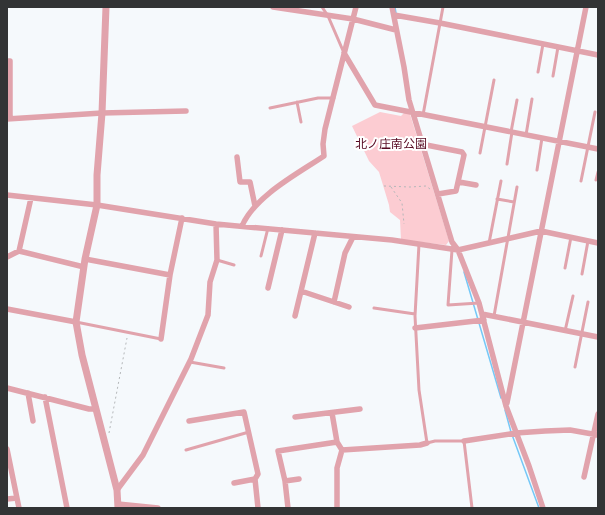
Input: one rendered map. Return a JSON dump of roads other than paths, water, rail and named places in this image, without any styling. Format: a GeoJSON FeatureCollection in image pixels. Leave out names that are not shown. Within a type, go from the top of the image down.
{"type":"FeatureCollection","features":[{"type":"Feature","properties":{"kind":"street"},"geometry":{"type":"LineString","coordinates":[[106,7],[102,113],[97,175],[97,205],[85,259],[76,322],[95,409],[117,490],[118,506],[158,508]]}},
{"type":"Feature","properties":{"kind":"street"},"geometry":{"type":"LineString","coordinates":[[273,7],[353,19],[396,30]]}},
{"type":"Feature","properties":{"kind":"street"},"geometry":{"type":"LineString","coordinates":[[242,226],[248,214],[255,206],[283,183],[324,156],[323,144],[326,129],[356,7]]}},
{"type":"Feature","properties":{"kind":"street"},"geometry":{"type":"LineString","coordinates":[[392,7],[409,100],[422,144],[452,242],[479,303],[506,406],[543,508]]}},
{"type":"Feature","properties":{"kind":"street"},"geometry":{"type":"LineString","coordinates":[[506,406],[586,7]]}},
{"type":"Feature","properties":{"kind":"street"},"geometry":{"type":"LineString","coordinates":[[394,15],[598,55]]}},
{"type":"Feature","properties":{"kind":"street"},"geometry":{"type":"LineString","coordinates":[[344,53],[375,105],[598,149]]}},
{"type":"Feature","properties":{"kind":"street"},"geometry":{"type":"LineString","coordinates":[[7,61],[10,61],[8,118],[102,113],[186,111]]}},
{"type":"Feature","properties":{"kind":"street"},"geometry":{"type":"LineString","coordinates":[[422,144],[462,152],[464,155],[456,191],[438,194]]}},
{"type":"Feature","properties":{"kind":"street"},"geometry":{"type":"LineString","coordinates":[[237,158],[240,182],[250,182],[255,206]]}},
{"type":"Feature","properties":{"kind":"street"},"geometry":{"type":"LineString","coordinates":[[459,182],[476,185]]}},
{"type":"Feature","properties":{"kind":"street"},"geometry":{"type":"LineString","coordinates":[[7,195],[97,205],[216,224],[268,228],[455,249],[541,231],[598,243]]}},
{"type":"Feature","properties":{"kind":"street"},"geometry":{"type":"LineString","coordinates":[[19,251],[31,198]]}},
{"type":"Feature","properties":{"kind":"street"},"geometry":{"type":"LineString","coordinates":[[161,339],[170,275],[182,218]]}},
{"type":"Feature","properties":{"kind":"street"},"geometry":{"type":"LineString","coordinates":[[117,490],[143,456],[190,362],[208,315],[210,282],[217,260],[216,224]]}},
{"type":"Feature","properties":{"kind":"street"},"geometry":{"type":"LineString","coordinates":[[268,288],[282,230]]}},
{"type":"Feature","properties":{"kind":"street"},"geometry":{"type":"LineString","coordinates":[[295,316],[315,233]]}},
{"type":"Feature","properties":{"kind":"street"},"geometry":{"type":"LineString","coordinates":[[334,302],[345,253],[353,237]]}},
{"type":"Feature","properties":{"kind":"street"},"geometry":{"type":"LineString","coordinates":[[7,257],[19,251],[84,267]]}},
{"type":"Feature","properties":{"kind":"street"},"geometry":{"type":"LineString","coordinates":[[85,259],[170,275]]}},
{"type":"Feature","properties":{"kind":"street"},"geometry":{"type":"LineString","coordinates":[[301,292],[349,307]]}},
{"type":"Feature","properties":{"kind":"street"},"geometry":{"type":"LineString","coordinates":[[7,309],[76,322]]}},
{"type":"Feature","properties":{"kind":"street"},"geometry":{"type":"LineString","coordinates":[[415,328],[494,316],[598,337]]}},
{"type":"Feature","properties":{"kind":"street"},"geometry":{"type":"LineString","coordinates":[[7,388],[89,409],[95,409]]}},
{"type":"Feature","properties":{"kind":"street"},"geometry":{"type":"LineString","coordinates":[[28,393],[32,421]]}},
{"type":"Feature","properties":{"kind":"street"},"geometry":{"type":"LineString","coordinates":[[45,397],[67,508]]}},
{"type":"Feature","properties":{"kind":"street"},"geometry":{"type":"LineString","coordinates":[[296,417],[360,410]]}},
{"type":"Feature","properties":{"kind":"street"},"geometry":{"type":"LineString","coordinates":[[189,421],[244,412],[258,474],[255,479],[258,508]]}},
{"type":"Feature","properties":{"kind":"street"},"geometry":{"type":"LineString","coordinates":[[332,413],[338,442],[342,450],[337,468],[337,508]]}},
{"type":"Feature","properties":{"kind":"street"},"geometry":{"type":"LineString","coordinates":[[584,477],[596,435],[598,414]]}},
{"type":"Feature","properties":{"kind":"street"},"geometry":{"type":"LineString","coordinates":[[464,441],[516,433],[570,430],[596,435]]}},
{"type":"Feature","properties":{"kind":"street"},"geometry":{"type":"LineString","coordinates":[[288,508],[285,481],[278,451],[338,442]]}},
{"type":"Feature","properties":{"kind":"street"},"geometry":{"type":"LineString","coordinates":[[342,450],[420,445],[426,443]]}},
{"type":"Feature","properties":{"kind":"street"},"geometry":{"type":"LineString","coordinates":[[7,450],[19,508]]}},
{"type":"Feature","properties":{"kind":"street"},"geometry":{"type":"LineString","coordinates":[[234,483],[255,479]]}},
{"type":"Feature","properties":{"kind":"street"},"geometry":{"type":"LineString","coordinates":[[285,481],[298,479]]}},
{"type":"Feature","properties":{"kind":"street"},"geometry":{"type":"LineString","coordinates":[[7,499],[17,498]]}},
{"type":"Feature","properties":{"kind":"lane"},"geometry":{"type":"LineString","coordinates":[[322,7],[328,16],[344,53]]}},
{"type":"Feature","properties":{"kind":"lane"},"geometry":{"type":"LineString","coordinates":[[423,115],[443,7]]}},
{"type":"Feature","properties":{"kind":"lane"},"geometry":{"type":"LineString","coordinates":[[538,72],[544,44]]}},
{"type":"Feature","properties":{"kind":"lane"},"geometry":{"type":"LineString","coordinates":[[553,76],[558,47]]}},
{"type":"Feature","properties":{"kind":"lane"},"geometry":{"type":"LineString","coordinates":[[480,153],[494,80]]}},
{"type":"Feature","properties":{"kind":"lane"},"geometry":{"type":"LineString","coordinates":[[270,108],[318,98],[334,98]]}},
{"type":"Feature","properties":{"kind":"lane"},"geometry":{"type":"LineString","coordinates":[[507,164],[517,100]]}},
{"type":"Feature","properties":{"kind":"lane"},"geometry":{"type":"LineString","coordinates":[[526,135],[532,100]]}},
{"type":"Feature","properties":{"kind":"lane"},"geometry":{"type":"LineString","coordinates":[[297,102],[301,122]]}},
{"type":"Feature","properties":{"kind":"lane"},"geometry":{"type":"LineString","coordinates":[[581,181],[595,112]]}},
{"type":"Feature","properties":{"kind":"lane"},"geometry":{"type":"LineString","coordinates":[[537,170],[542,138]]}},
{"type":"Feature","properties":{"kind":"lane"},"geometry":{"type":"LineString","coordinates":[[596,180],[598,172]]}},
{"type":"Feature","properties":{"kind":"lane"},"geometry":{"type":"LineString","coordinates":[[489,243],[501,181]]}},
{"type":"Feature","properties":{"kind":"lane"},"geometry":{"type":"LineString","coordinates":[[494,316],[517,187]]}},
{"type":"Feature","properties":{"kind":"lane"},"geometry":{"type":"LineString","coordinates":[[497,199],[514,202]]}},
{"type":"Feature","properties":{"kind":"lane"},"geometry":{"type":"LineString","coordinates":[[261,256],[268,228]]}},
{"type":"Feature","properties":{"kind":"lane"},"geometry":{"type":"LineString","coordinates":[[566,268],[571,237]]}},
{"type":"Feature","properties":{"kind":"lane"},"geometry":{"type":"LineString","coordinates":[[582,274],[588,241]]}},
{"type":"Feature","properties":{"kind":"lane"},"geometry":{"type":"LineString","coordinates":[[418,244],[415,328],[419,390],[426,443],[436,441],[464,441],[472,508]]}},
{"type":"Feature","properties":{"kind":"lane"},"geometry":{"type":"LineString","coordinates":[[455,249],[448,305],[479,303]]}},
{"type":"Feature","properties":{"kind":"lane"},"geometry":{"type":"LineString","coordinates":[[217,260],[234,265]]}},
{"type":"Feature","properties":{"kind":"lane"},"geometry":{"type":"LineString","coordinates":[[565,331],[573,296]]}},
{"type":"Feature","properties":{"kind":"lane"},"geometry":{"type":"LineString","coordinates":[[575,368],[588,302]]}},
{"type":"Feature","properties":{"kind":"lane"},"geometry":{"type":"LineString","coordinates":[[374,308],[415,314]]}},
{"type":"Feature","properties":{"kind":"lane"},"geometry":{"type":"LineString","coordinates":[[76,322],[161,339]]}},
{"type":"Feature","properties":{"kind":"lane"},"geometry":{"type":"LineString","coordinates":[[190,362],[224,368]]}},
{"type":"Feature","properties":{"kind":"lane"},"geometry":{"type":"LineString","coordinates":[[186,450],[249,432]]}},
{"type":"Feature","properties":{"kind":"waterway"},"geometry":{"type":"LineString","coordinates":[[395,7],[396,13]]}},
{"type":"Feature","properties":{"kind":"waterway"},"geometry":{"type":"LineString","coordinates":[[464,272],[501,398]]}},
{"type":"Feature","properties":{"kind":"waterway"},"geometry":{"type":"LineString","coordinates":[[505,410],[511,432],[539,508]]}},
{"type":"Feature","properties":{"kind":"park label","name":"北ノ庄南公園"},"geometry":{"type":"Point","coordinates":[391,144]}}]}
